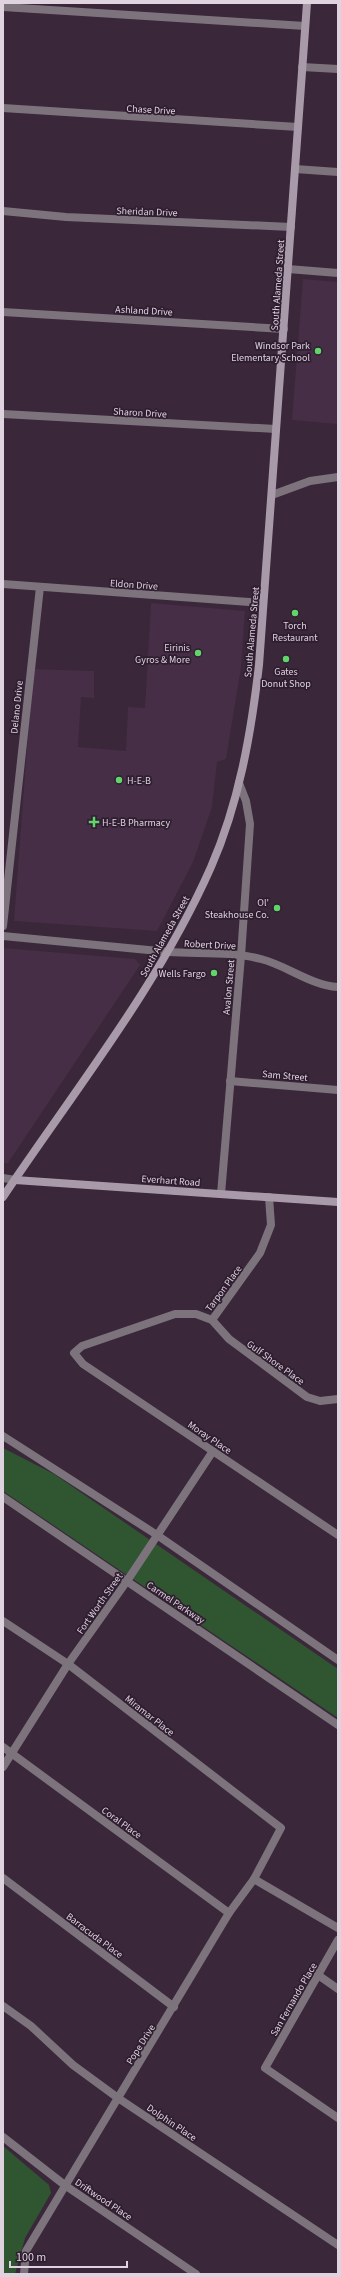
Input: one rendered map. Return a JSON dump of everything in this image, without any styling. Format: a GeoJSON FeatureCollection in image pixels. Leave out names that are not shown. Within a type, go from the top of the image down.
{"type":"FeatureCollection","features":[{"type":"Feature","properties":{"kind":"main road","name":"South Alameda Street"},"geometry":{"type":"LineString","coordinates":[[3,1197],[168,952],[211,866],[239,783],[254,706],[263,603],[307,3]]}},
{"type":"Feature","properties":{"kind":"main road","name":"Everhart Road"},"geometry":{"type":"LineString","coordinates":[[15,1180],[338,1202]]}},
{"type":"Feature","properties":{"kind":"street"},"geometry":{"type":"LineString","coordinates":[[3,7],[305,26]]}},
{"type":"Feature","properties":{"kind":"street"},"geometry":{"type":"LineString","coordinates":[[302,67],[338,70]]}},
{"type":"Feature","properties":{"kind":"street","name":"Chase Drive"},"geometry":{"type":"LineString","coordinates":[[3,108],[298,127]]}},
{"type":"Feature","properties":{"kind":"street"},"geometry":{"type":"LineString","coordinates":[[295,169],[338,172]]}},
{"type":"Feature","properties":{"kind":"street","name":"Sheridan Drive"},"geometry":{"type":"LineString","coordinates":[[3,211],[66,217],[291,227]]}},
{"type":"Feature","properties":{"kind":"street"},"geometry":{"type":"LineString","coordinates":[[288,269],[338,273]]}},
{"type":"Feature","properties":{"kind":"street","name":"Ashland Drive"},"geometry":{"type":"LineString","coordinates":[[3,312],[284,328]]}},
{"type":"Feature","properties":{"kind":"street","name":"Sharon Drive"},"geometry":{"type":"LineString","coordinates":[[3,414],[276,429]]}},
{"type":"Feature","properties":{"kind":"street"},"geometry":{"type":"LineString","coordinates":[[272,495],[310,481],[338,477]]}},
{"type":"Feature","properties":{"kind":"street","name":"Eldon Drive"},"geometry":{"type":"LineString","coordinates":[[3,584],[263,603]]}},
{"type":"Feature","properties":{"kind":"street","name":"Delano Drive"},"geometry":{"type":"LineString","coordinates":[[3,926],[40,587]]}},
{"type":"Feature","properties":{"kind":"street","name":"Avalon Street"},"geometry":{"type":"LineString","coordinates":[[221,1194],[241,956],[250,824],[246,802],[239,783]]}},
{"type":"Feature","properties":{"kind":"street","name":"Robert Drive"},"geometry":{"type":"LineString","coordinates":[[3,936],[168,952],[241,956],[281,965],[315,982],[338,987]]}},
{"type":"Feature","properties":{"kind":"street","name":"Sam Street"},"geometry":{"type":"LineString","coordinates":[[230,1081],[338,1090]]}},
{"type":"Feature","properties":{"kind":"street","name":"Everhart Road"},"geometry":{"type":"LineString","coordinates":[[3,1178],[15,1180]]}},
{"type":"Feature","properties":{"kind":"street","name":"Tarpon Place"},"geometry":{"type":"LineString","coordinates":[[74,1353],[82,1346],[175,1314],[196,1314],[212,1320],[260,1254],[270,1224],[269,1197]]}},
{"type":"Feature","properties":{"kind":"street","name":"Gulf Shore Place"},"geometry":{"type":"LineString","coordinates":[[212,1320],[229,1339],[307,1397],[320,1402],[338,1399]]}},
{"type":"Feature","properties":{"kind":"street","name":"Moray Place"},"geometry":{"type":"LineString","coordinates":[[74,1353],[83,1364],[338,1535]]}},
{"type":"Feature","properties":{"kind":"street"},"geometry":{"type":"LineString","coordinates":[[3,1436],[157,1535],[338,1660]]}},
{"type":"Feature","properties":{"kind":"street","name":"Fort Worth Street"},"geometry":{"type":"LineString","coordinates":[[3,1767],[11,1752],[68,1664],[127,1581],[213,1451]]}},
{"type":"Feature","properties":{"kind":"street","name":"Carmel Parkway"},"geometry":{"type":"LineString","coordinates":[[3,1497],[338,1725]]}},
{"type":"Feature","properties":{"kind":"street","name":"Miramar Place"},"geometry":{"type":"LineString","coordinates":[[3,1621],[68,1664],[281,1828]]}},
{"type":"Feature","properties":{"kind":"street","name":"Coral Place"},"geometry":{"type":"LineString","coordinates":[[3,1747],[229,1913]]}},
{"type":"Feature","properties":{"kind":"street","name":"Pope Drive"},"geometry":{"type":"LineString","coordinates":[[24,2274],[26,2251],[174,2007],[229,1913],[254,1879],[281,1828]]}},
{"type":"Feature","properties":{"kind":"street","name":"Barracuda Place"},"geometry":{"type":"LineString","coordinates":[[3,1878],[174,2007]]}},
{"type":"Feature","properties":{"kind":"street"},"geometry":{"type":"LineString","coordinates":[[254,1879],[338,1928]]}},
{"type":"Feature","properties":{"kind":"street","name":"San Fernando Place"},"geometry":{"type":"LineString","coordinates":[[338,1940],[265,2068],[338,2118]]}},
{"type":"Feature","properties":{"kind":"street"},"geometry":{"type":"LineString","coordinates":[[318,1975],[338,1989]]}},
{"type":"Feature","properties":{"kind":"street","name":"Dolphin Place"},"geometry":{"type":"LineString","coordinates":[[3,2006],[31,2026],[73,2066],[118,2098],[338,2245]]}},
{"type":"Feature","properties":{"kind":"street","name":"Driftwood Place"},"geometry":{"type":"LineString","coordinates":[[3,2137],[66,2186],[196,2274]]}},
{"type":"Feature","properties":{"kind":"shaded area","name":"Windsor Park Elementary School"},"geometry":{"type":"Polygon","coordinates":[[[303,279],[338,282],[338,424],[292,420],[303,279]]]}},
{"type":"Feature","properties":{"kind":"shaded area"},"geometry":{"type":"Polygon","coordinates":[[[151,603],[245,611],[241,667],[226,759],[217,762],[212,807],[193,862],[157,931],[14,921],[33,669],[94,671],[94,698],[81,697],[78,747],[126,751],[128,707],[145,708],[151,603]]]}},
{"type":"Feature","properties":{"kind":"shaded area"},"geometry":{"type":"Polygon","coordinates":[[[3,948],[135,959],[140,965],[8,1163],[3,1163],[3,948]]]}},
{"type":"Feature","properties":{"kind":"green space"},"geometry":{"type":"Polygon","coordinates":[[[3,1448],[54,1474],[338,1669],[338,1718],[3,1491],[3,1448]]]}},
{"type":"Feature","properties":{"kind":"green space"},"geometry":{"type":"Polygon","coordinates":[[[3,2146],[49,2185],[51,2193],[25,2238],[15,2274],[3,2274],[3,2146]]]}},
{"type":"Feature","properties":{"kind":"place","name":"Windsor Park Elementary School"},"geometry":{"type":"Point","coordinates":[318,351]}},
{"type":"Feature","properties":{"kind":"place","name":"Torch Restaurant"},"geometry":{"type":"Point","coordinates":[295,613]}},
{"type":"Feature","properties":{"kind":"place","name":"Eirinis Gyros & More"},"geometry":{"type":"Point","coordinates":[198,653]}},
{"type":"Feature","properties":{"kind":"place","name":"Gates Donut Shop"},"geometry":{"type":"Point","coordinates":[286,659]}},
{"type":"Feature","properties":{"kind":"place","name":"H-E-B"},"geometry":{"type":"Point","coordinates":[119,780]}},
{"type":"Feature","properties":{"kind":"place","name":"H-E-B Pharmacy"},"geometry":{"type":"Point","coordinates":[94,822]}},
{"type":"Feature","properties":{"kind":"place","name":"Ol' Steakhouse Co."},"geometry":{"type":"Point","coordinates":[277,908]}},
{"type":"Feature","properties":{"kind":"place","name":"Wells Fargo"},"geometry":{"type":"Point","coordinates":[214,973]}}]}
